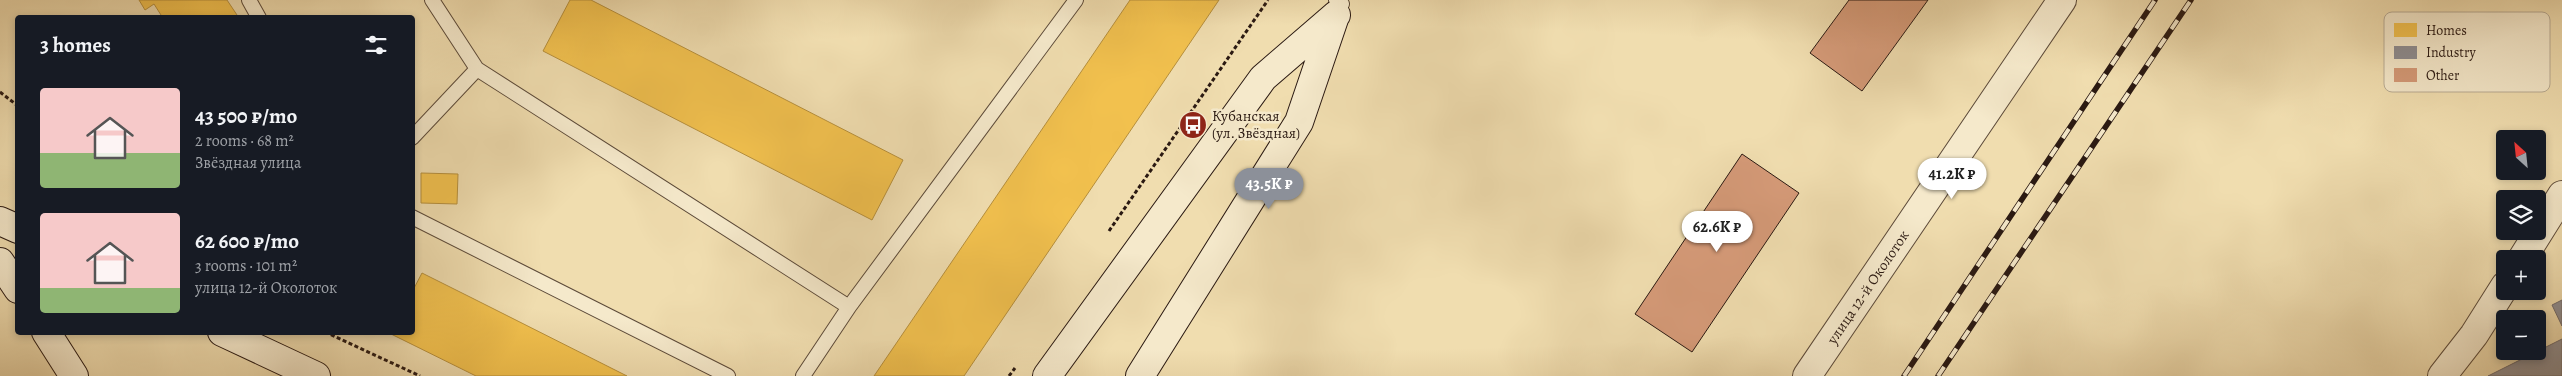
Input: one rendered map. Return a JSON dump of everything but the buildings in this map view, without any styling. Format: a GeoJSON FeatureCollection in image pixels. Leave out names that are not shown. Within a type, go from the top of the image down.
{"type":"FeatureCollection","features":[{"type":"Feature","properties":{"kind":"main road","name":"улица 12-й Околоток"},"geometry":{"type":"LineString","coordinates":[[1807,376],[2062,0]]}},
{"type":"Feature","properties":{"kind":"main road"},"geometry":{"type":"LineString","coordinates":[[1047,376],[1263,78],[1340,5]]}},
{"type":"Feature","properties":{"kind":"main road"},"geometry":{"type":"LineString","coordinates":[[1140,376],[1299,122],[1340,5]]}},
{"type":"Feature","properties":{"kind":"main road"},"geometry":{"type":"LineString","coordinates":[[2528,250],[2562,195]]}},
{"type":"Feature","properties":{"kind":"main road"},"geometry":{"type":"LineString","coordinates":[[0,220],[15,228]]}},
{"type":"Feature","properties":{"kind":"main road"},"geometry":{"type":"LineString","coordinates":[[0,262],[15,284]]}},
{"type":"Feature","properties":{"kind":"main road"},"geometry":{"type":"LineString","coordinates":[[2442,376],[2474,335],[2496,300]]}},
{"type":"Feature","properties":{"kind":"main road"},"geometry":{"type":"LineString","coordinates":[[48,335],[74,376]]}},
{"type":"Feature","properties":{"kind":"main road"},"geometry":{"type":"LineString","coordinates":[[232,335],[316,376]]}},
{"type":"Feature","properties":{"kind":"lane"},"geometry":{"type":"LineString","coordinates":[[249,0],[258,15]]}},
{"type":"Feature","properties":{"kind":"lane"},"geometry":{"type":"LineString","coordinates":[[432,0],[477,69],[849,307]]}},
{"type":"Feature","properties":{"kind":"lane"},"geometry":{"type":"LineString","coordinates":[[802,376],[849,307],[1076,0]]}},
{"type":"Feature","properties":{"kind":"lane"},"geometry":{"type":"LineString","coordinates":[[415,135],[477,69]]}},
{"type":"Feature","properties":{"kind":"lane"},"geometry":{"type":"LineString","coordinates":[[415,219],[728,376]]}},
{"type":"Feature","properties":{"kind":"path"},"geometry":{"type":"LineString","coordinates":[[1105,237],[1268,0]]}},
{"type":"Feature","properties":{"kind":"path"},"geometry":{"type":"LineString","coordinates":[[0,92],[15,104]]}},
{"type":"Feature","properties":{"kind":"path"},"geometry":{"type":"LineString","coordinates":[[331,335],[420,376]]}},
{"type":"Feature","properties":{"kind":"path"},"geometry":{"type":"LineString","coordinates":[[1009,376],[1021,360]]}},
{"type":"Feature","properties":{"kind":"railway"},"geometry":{"type":"LineString","coordinates":[[1904,376],[2155,0]]}},
{"type":"Feature","properties":{"kind":"railway"},"geometry":{"type":"LineString","coordinates":[[1938,376],[2191,0]]}},
{"type":"Feature","properties":{"kind":"place","name":"Кубанская (ул. Звёздная)"},"geometry":{"type":"Point","coordinates":[1193,125]}}]}
